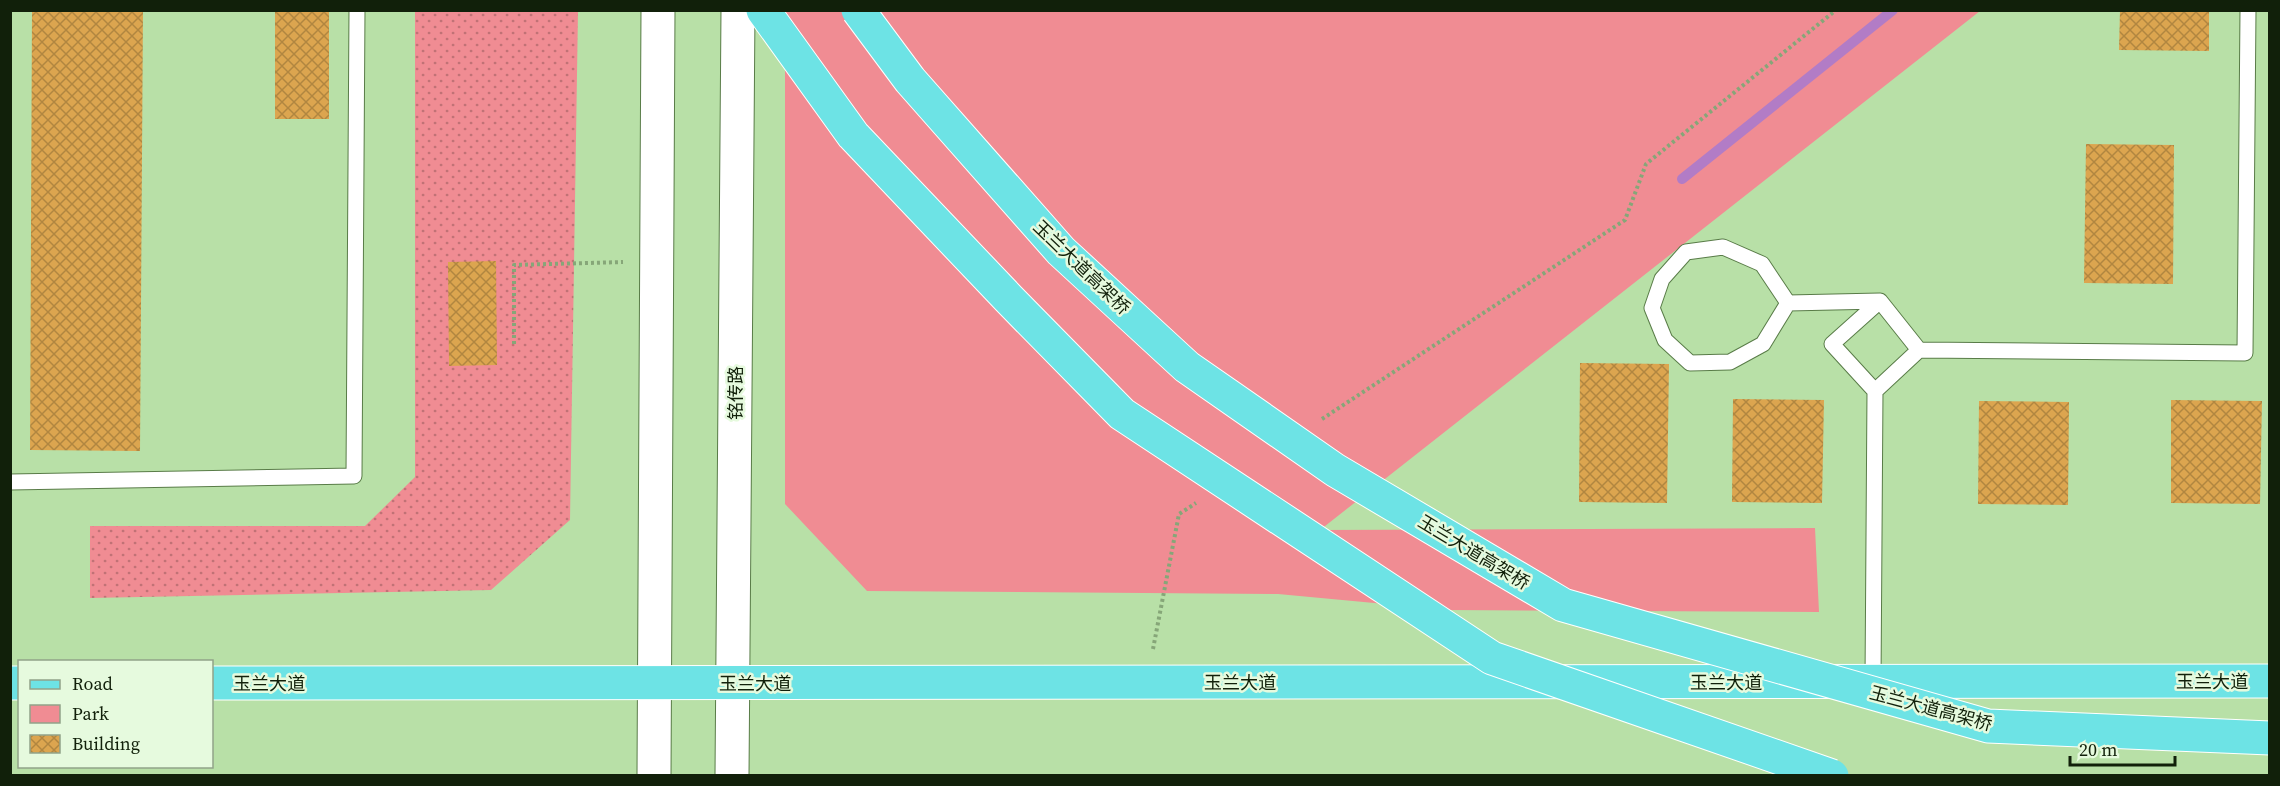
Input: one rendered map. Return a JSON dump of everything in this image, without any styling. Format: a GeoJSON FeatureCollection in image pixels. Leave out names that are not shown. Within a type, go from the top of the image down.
{"type":"FeatureCollection","features":[{"type":"Feature","properties":{"kind":"main road"},"geometry":{"type":"LineString","coordinates":[[654,776],[657,10]]}},
{"type":"Feature","properties":{"kind":"main road","name":"铭传路"},"geometry":{"type":"LineString","coordinates":[[732,776],[738,10]]}},
{"type":"Feature","properties":{"kind":"main road"},"geometry":{"type":"LineString","coordinates":[[764,10],[853,135],[1122,414],[1492,658],[1833,776]]}},
{"type":"Feature","properties":{"kind":"main road","name":"玉兰大道高架桥"},"geometry":{"type":"LineString","coordinates":[[858,10],[910,80],[1061,251],[1188,367],[1335,470],[1563,605],[1988,726],[2270,738]]}},
{"type":"Feature","properties":{"kind":"main road","name":"玉兰大道"},"geometry":{"type":"LineString","coordinates":[[213,683],[2270,681]]}},
{"type":"Feature","properties":{"kind":"lane"},"geometry":{"type":"LineString","coordinates":[[10,482],[354,476],[357,10]]}},
{"type":"Feature","properties":{"kind":"lane"},"geometry":{"type":"LineString","coordinates":[[1875,391],[1919,350],[2245,353],[2248,10]]}},
{"type":"Feature","properties":{"kind":"lane"},"geometry":{"type":"LineString","coordinates":[[1723,247],[1762,264],[1788,303],[1763,344],[1730,362],[1690,363],[1665,340],[1652,308],[1662,279],[1686,252],[1723,247]]}},
{"type":"Feature","properties":{"kind":"lane"},"geometry":{"type":"LineString","coordinates":[[1880,301],[1919,350]]}},
{"type":"Feature","properties":{"kind":"lane"},"geometry":{"type":"LineString","coordinates":[[1788,303],[1880,301]]}},
{"type":"Feature","properties":{"kind":"lane"},"geometry":{"type":"LineString","coordinates":[[1874,682],[1875,391],[1832,344],[1880,301]]}},
{"type":"Feature","properties":{"kind":"path"},"geometry":{"type":"LineString","coordinates":[[1318,422],[1625,220],[1646,164],[1836,10]]}},
{"type":"Feature","properties":{"kind":"path"},"geometry":{"type":"LineString","coordinates":[[514,344],[514,265],[656,262]]}},
{"type":"Feature","properties":{"kind":"path"},"geometry":{"type":"LineString","coordinates":[[1147,682],[1179,513],[1199,500]]}},
{"type":"Feature","properties":{"kind":"green space"},"geometry":{"type":"Polygon","coordinates":[[[415,11],[578,11],[570,520],[491,590],[90,598],[90,526],[365,526],[415,477],[415,11]]]}},
{"type":"Feature","properties":{"kind":"green space"},"geometry":{"type":"Polygon","coordinates":[[[785,11],[1980,11],[1320,530],[1815,528],[1819,612],[1449,610],[1278,594],[867,591],[785,504],[785,11]]]}},
{"type":"Feature","properties":{"kind":"building"},"geometry":{"type":"Polygon","coordinates":[[[32,10],[143,10],[140,451],[30,450],[32,10]]]}},
{"type":"Feature","properties":{"kind":"building"},"geometry":{"type":"Polygon","coordinates":[[[275,10],[329,10],[329,119],[275,119],[275,10]]]}},
{"type":"Feature","properties":{"kind":"building"},"geometry":{"type":"Polygon","coordinates":[[[2120,10],[2209,10],[2209,51],[2119,50],[2120,10]]]}},
{"type":"Feature","properties":{"kind":"building"},"geometry":{"type":"Polygon","coordinates":[[[2086,144],[2174,145],[2173,284],[2084,283],[2086,144]]]}},
{"type":"Feature","properties":{"kind":"building"},"geometry":{"type":"Polygon","coordinates":[[[496,261],[497,365],[449,366],[448,262],[496,261]]]}},
{"type":"Feature","properties":{"kind":"building"},"geometry":{"type":"Polygon","coordinates":[[[1580,363],[1669,364],[1667,503],[1579,502],[1580,363]]]}},
{"type":"Feature","properties":{"kind":"building"},"geometry":{"type":"Polygon","coordinates":[[[1733,399],[1824,400],[1822,503],[1732,502],[1733,399]]]}},
{"type":"Feature","properties":{"kind":"building"},"geometry":{"type":"Polygon","coordinates":[[[2171,400],[2262,401],[2260,504],[2171,503],[2171,400]]]}},
{"type":"Feature","properties":{"kind":"building"},"geometry":{"type":"Polygon","coordinates":[[[1979,401],[2069,402],[2068,505],[1978,504],[1979,401]]]}},
{"type":"Feature","properties":{"kind":"waterway"},"geometry":{"type":"LineString","coordinates":[[1682,179],[1893,10]]}}]}
